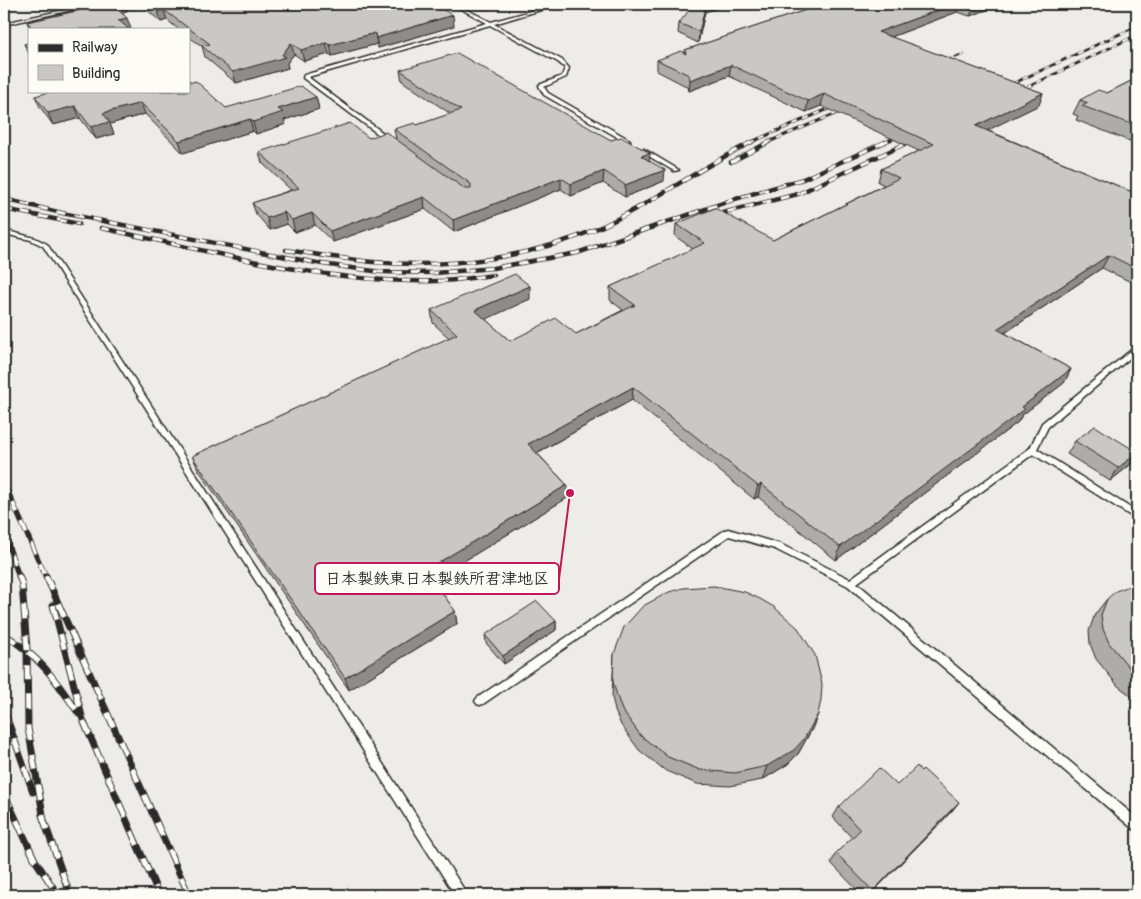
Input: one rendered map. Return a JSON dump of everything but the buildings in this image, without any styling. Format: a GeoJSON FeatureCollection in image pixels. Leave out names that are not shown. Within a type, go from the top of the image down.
{"type":"FeatureCollection","features":[{"type":"Feature","properties":{"kind":"lane"},"geometry":{"type":"LineString","coordinates":[[68,4],[73,9]]}},
{"type":"Feature","properties":{"kind":"lane"},"geometry":{"type":"LineString","coordinates":[[4,24],[96,4]]}},
{"type":"Feature","properties":{"kind":"lane"},"geometry":{"type":"LineString","coordinates":[[454,4],[560,61],[568,68],[564,77],[542,86],[546,94],[676,170]]}},
{"type":"Feature","properties":{"kind":"lane"},"geometry":{"type":"LineString","coordinates":[[391,141],[305,78],[306,76],[559,4]]}},
{"type":"Feature","properties":{"kind":"lane"},"geometry":{"type":"LineString","coordinates":[[4,232],[33,239],[45,246],[460,895]]}},
{"type":"Feature","properties":{"kind":"lane"},"geometry":{"type":"LineString","coordinates":[[851,583],[1033,450],[1045,425],[1137,349]]}},
{"type":"Feature","properties":{"kind":"lane"},"geometry":{"type":"LineString","coordinates":[[1033,450],[1137,516]]}},
{"type":"Feature","properties":{"kind":"lane"},"geometry":{"type":"LineString","coordinates":[[480,702],[728,532],[777,546],[851,583],[1137,826]]}},
{"type":"Feature","properties":{"kind":"shaded area"},"geometry":{"type":"Polygon","coordinates":[[[4,4],[1137,4],[1137,895],[4,895],[4,4]]]}},
{"type":"Feature","properties":{"kind":"railway"},"geometry":{"type":"LineString","coordinates":[[1001,89],[1137,26]]}},
{"type":"Feature","properties":{"kind":"railway"},"geometry":{"type":"LineString","coordinates":[[1015,93],[1137,35]]}},
{"type":"Feature","properties":{"kind":"railway"},"geometry":{"type":"LineString","coordinates":[[938,65],[963,54]]}},
{"type":"Feature","properties":{"kind":"railway"},"geometry":{"type":"LineString","coordinates":[[749,143],[840,104]]}},
{"type":"Feature","properties":{"kind":"railway"},"geometry":{"type":"LineString","coordinates":[[766,143],[849,108]]}},
{"type":"Feature","properties":{"kind":"railway"},"geometry":{"type":"LineString","coordinates":[[883,143],[906,133]]}},
{"type":"Feature","properties":{"kind":"railway"},"geometry":{"type":"LineString","coordinates":[[906,143],[918,138]]}},
{"type":"Feature","properties":{"kind":"railway"},"geometry":{"type":"LineString","coordinates":[[286,250],[362,261],[402,264],[461,262],[519,253],[576,237],[622,217],[714,162],[752,142]]}},
{"type":"Feature","properties":{"kind":"railway"},"geometry":{"type":"LineString","coordinates":[[731,162],[769,142]]}},
{"type":"Feature","properties":{"kind":"railway"},"geometry":{"type":"LineString","coordinates":[[4,199],[62,213],[322,264],[381,272],[435,273],[493,268],[577,253],[735,199],[803,179],[885,142]]}},
{"type":"Feature","properties":{"kind":"railway"},"geometry":{"type":"LineString","coordinates":[[710,216],[798,194],[909,142]]}},
{"type":"Feature","properties":{"kind":"railway"},"geometry":{"type":"LineString","coordinates":[[4,209],[79,224]]}},
{"type":"Feature","properties":{"kind":"railway"},"geometry":{"type":"LineString","coordinates":[[101,228],[226,256],[311,272],[395,281],[458,280],[494,275]]}},
{"type":"Feature","properties":{"kind":"railway"},"geometry":{"type":"LineString","coordinates":[[4,483],[46,577]]}},
{"type":"Feature","properties":{"kind":"railway"},"geometry":{"type":"LineString","coordinates":[[4,533],[19,577]]}},
{"type":"Feature","properties":{"kind":"railway"},"geometry":{"type":"LineString","coordinates":[[19,576],[22,584],[27,651]]}},
{"type":"Feature","properties":{"kind":"railway"},"geometry":{"type":"LineString","coordinates":[[46,576],[189,895]]}},
{"type":"Feature","properties":{"kind":"railway"},"geometry":{"type":"LineString","coordinates":[[53,605],[83,720],[159,895]]}},
{"type":"Feature","properties":{"kind":"railway"},"geometry":{"type":"LineString","coordinates":[[4,634],[27,651]]}},
{"type":"Feature","properties":{"kind":"railway"},"geometry":{"type":"LineString","coordinates":[[27,651],[46,670],[79,714]]}},
{"type":"Feature","properties":{"kind":"railway"},"geometry":{"type":"LineString","coordinates":[[27,651],[28,728],[44,820]]}},
{"type":"Feature","properties":{"kind":"railway"},"geometry":{"type":"LineString","coordinates":[[4,710],[33,792]]}},
{"type":"Feature","properties":{"kind":"railway"},"geometry":{"type":"LineString","coordinates":[[4,793],[35,860],[58,895]]}},
{"type":"Feature","properties":{"kind":"railway"},"geometry":{"type":"LineString","coordinates":[[42,815],[70,895]]}},
{"type":"Feature","properties":{"kind":"place","name":"日本製鉄東日本製鉄所君津地区"},"geometry":{"type":"Point","coordinates":[570,493]}}]}
